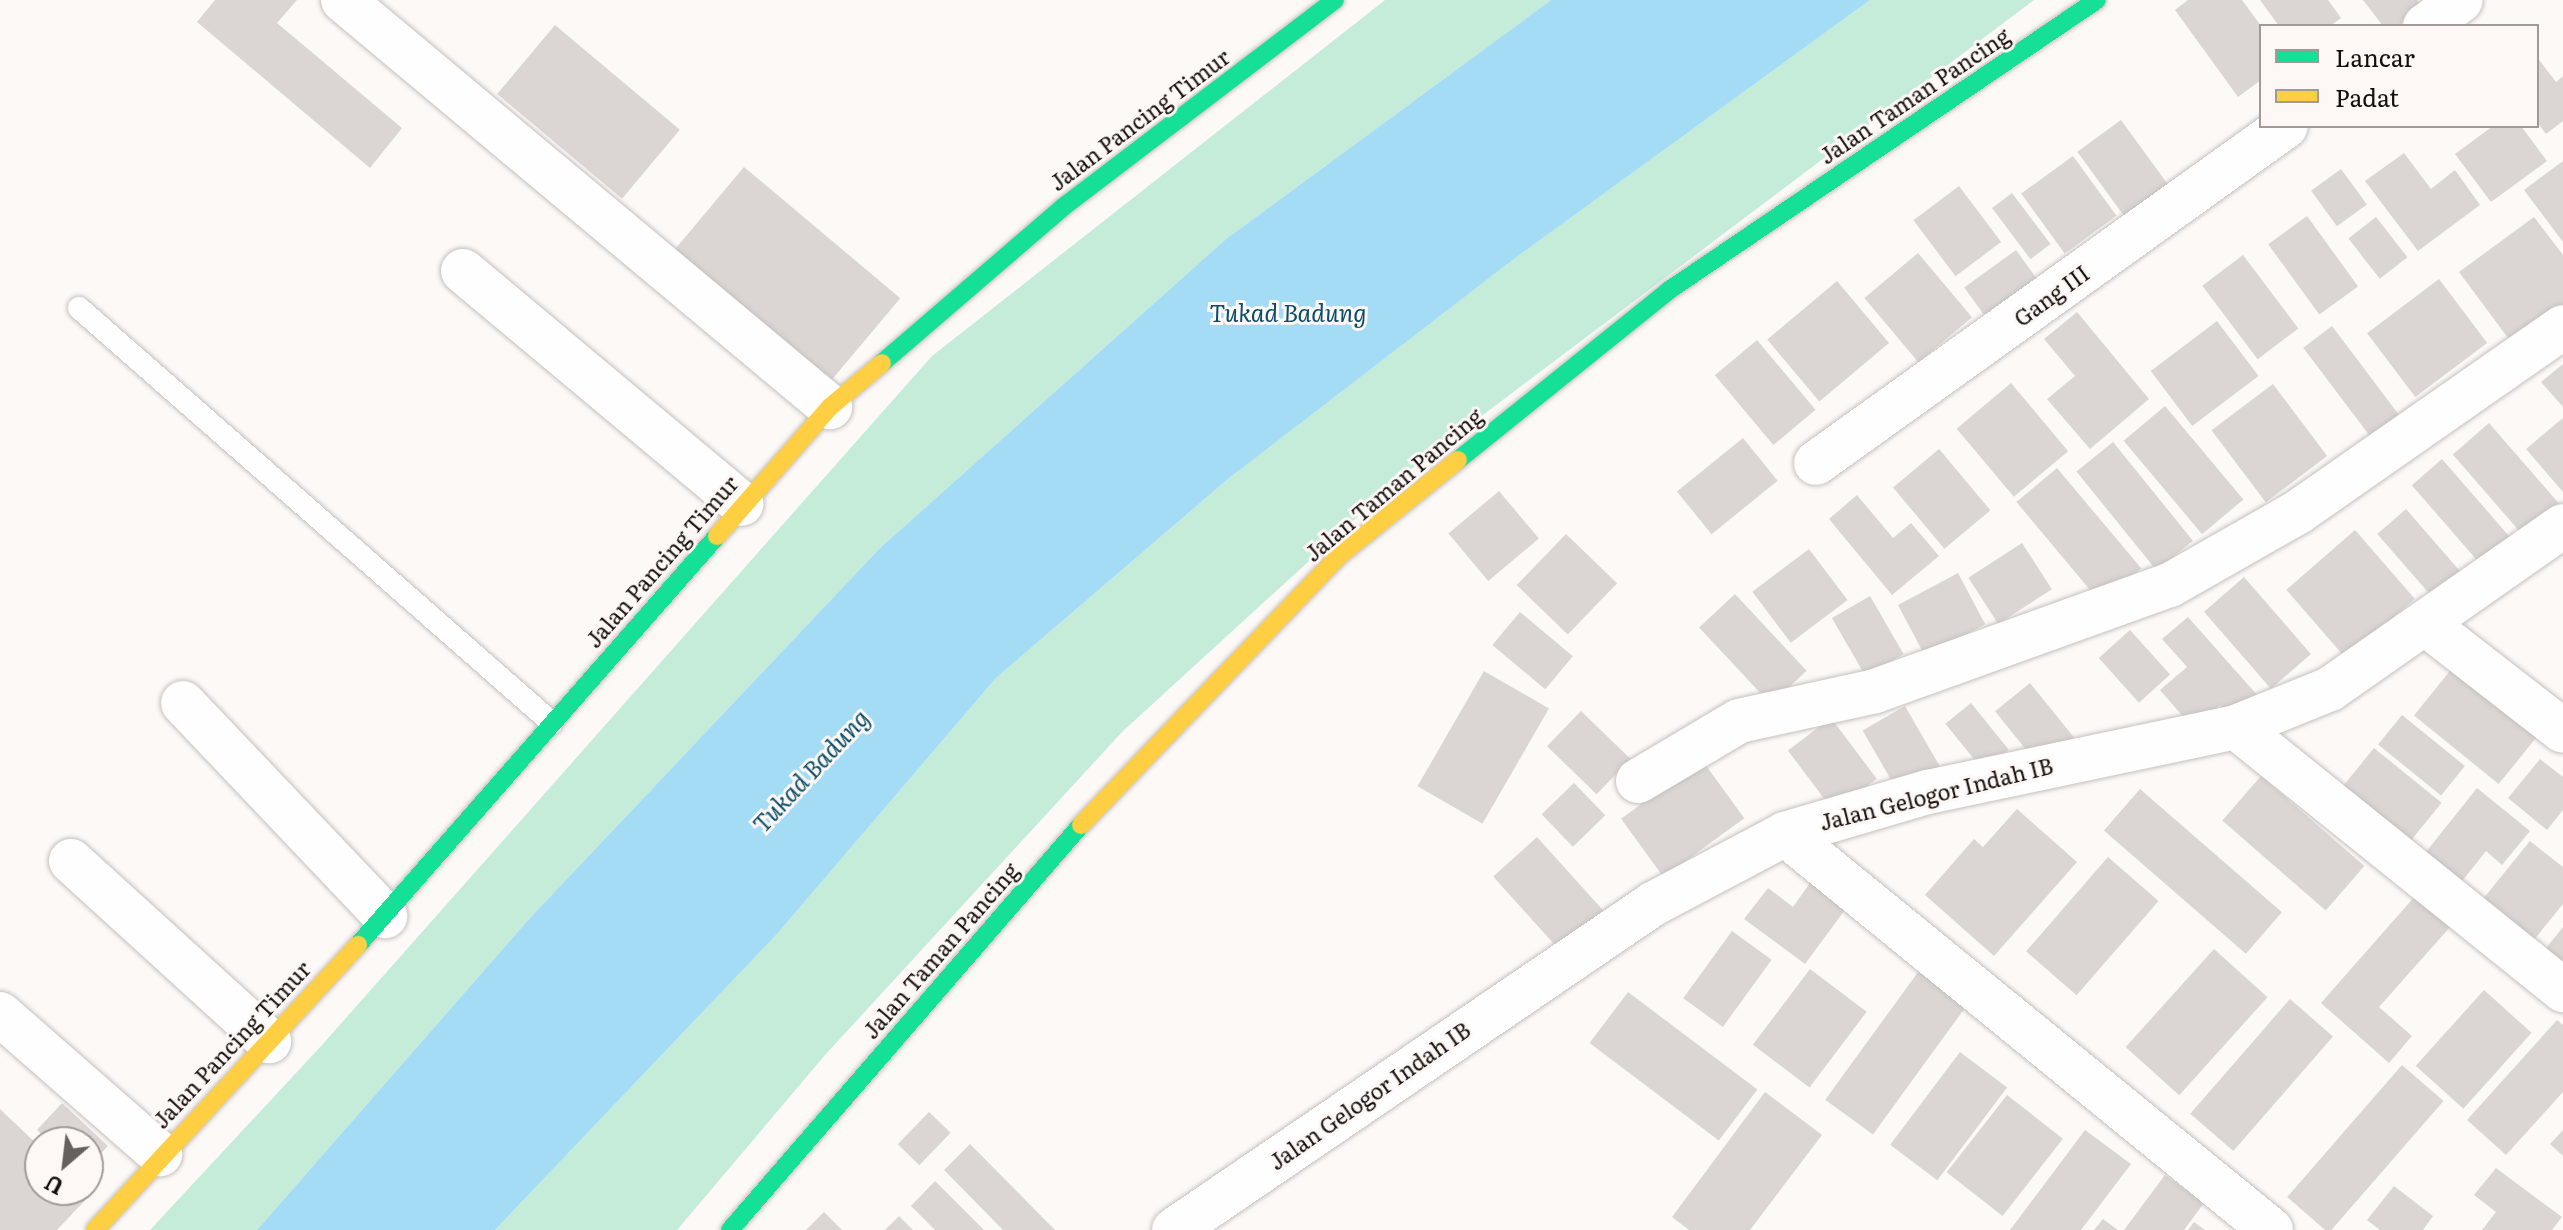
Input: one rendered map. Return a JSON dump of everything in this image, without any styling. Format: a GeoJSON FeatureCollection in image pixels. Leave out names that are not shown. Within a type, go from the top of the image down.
{"type":"FeatureCollection","features":[{"type":"Feature","properties":{"kind":"street"},"geometry":{"type":"LineString","coordinates":[[343,0],[830,407]]}},
{"type":"Feature","properties":{"kind":"street","name":"Jalan Pancing Timur"},"geometry":{"type":"LineString","coordinates":[[95,1230],[160,1154],[385,916],[742,504],[830,407],[1062,208],[1335,0]]}},
{"type":"Feature","properties":{"kind":"street","name":"Jalan Taman Pancing"},"geometry":{"type":"LineString","coordinates":[[730,1230],[1111,790],[1341,554],[1668,291],[2097,0]]}},
{"type":"Feature","properties":{"kind":"street"},"geometry":{"type":"LineString","coordinates":[[2428,24],[2461,0]]}},
{"type":"Feature","properties":{"kind":"street","name":"Gang III"},"geometry":{"type":"LineString","coordinates":[[1816,463],[2283,128]]}},
{"type":"Feature","properties":{"kind":"street"},"geometry":{"type":"LineString","coordinates":[[463,271],[742,504]]}},
{"type":"Feature","properties":{"kind":"street"},"geometry":{"type":"LineString","coordinates":[[1638,781],[1739,721],[1875,691],[2170,585],[2298,512],[2563,327]]}},
{"type":"Feature","properties":{"kind":"street","name":"Jalan Gelogor Indah IB"},"geometry":{"type":"LineString","coordinates":[[1174,1230],[1653,904],[1785,834],[1943,788],[2236,727],[2330,689],[2427,625],[2563,526]]}},
{"type":"Feature","properties":{"kind":"street"},"geometry":{"type":"LineString","coordinates":[[2427,625],[2563,731]]}},
{"type":"Feature","properties":{"kind":"street"},"geometry":{"type":"LineString","coordinates":[[183,703],[385,916]]}},
{"type":"Feature","properties":{"kind":"street"},"geometry":{"type":"LineString","coordinates":[[2236,727],[2563,990]]}},
{"type":"Feature","properties":{"kind":"street"},"geometry":{"type":"LineString","coordinates":[[1785,834],[2271,1230]]}},
{"type":"Feature","properties":{"kind":"street"},"geometry":{"type":"LineString","coordinates":[[71,861],[269,1041]]}},
{"type":"Feature","properties":{"kind":"street"},"geometry":{"type":"LineString","coordinates":[[0,1014],[160,1154]]}},
{"type":"Feature","properties":{"kind":"lane"},"geometry":{"type":"LineString","coordinates":[[79,308],[552,723]]}},
{"type":"Feature","properties":{"kind":"green space"},"geometry":{"type":"Polygon","coordinates":[[[1385,0],[1551,0],[1226,239],[880,548],[529,919],[257,1230],[150,1230],[322,1045],[932,356],[1385,0]]]}},
{"type":"Feature","properties":{"kind":"green space"},"geometry":{"type":"Polygon","coordinates":[[[1870,0],[2034,0],[1402,476],[1122,732],[825,1055],[677,1230],[495,1230],[777,934],[996,678],[1228,479],[1514,259],[1870,0]]]}},
{"type":"Feature","properties":{"kind":"water","name":"Tukad Badung"},"geometry":{"type":"Polygon","coordinates":[[[1551,0],[1870,0],[1514,259],[1228,479],[996,678],[777,934],[495,1230],[257,1230],[529,919],[880,548],[1226,239],[1551,0]]]}},
{"type":"Feature","properties":{"kind":"building"},"geometry":{"type":"Polygon","coordinates":[[[215,0],[297,0],[277,23],[402,128],[370,168],[197,22],[215,0]]]}},
{"type":"Feature","properties":{"kind":"building"},"geometry":{"type":"Polygon","coordinates":[[[2188,0],[2242,0],[2260,24],[2259,81],[2238,97],[2175,10],[2188,0]]]}},
{"type":"Feature","properties":{"kind":"building"},"geometry":{"type":"Polygon","coordinates":[[[2260,0],[2328,0],[2341,18],[2333,24],[2278,24],[2260,0]]]}},
{"type":"Feature","properties":{"kind":"building"},"geometry":{"type":"Polygon","coordinates":[[[2363,0],[2417,0],[2423,8],[2401,24],[2381,24],[2363,0]]]}},
{"type":"Feature","properties":{"kind":"building"},"geometry":{"type":"Polygon","coordinates":[[[555,25],[680,130],[622,199],[497,94],[555,25]]]}},
{"type":"Feature","properties":{"kind":"building"},"geometry":{"type":"Polygon","coordinates":[[[2539,60],[2556,82],[2563,76],[2563,121],[2546,134],[2539,125],[2539,60]]]}},
{"type":"Feature","properties":{"kind":"building"},"geometry":{"type":"Polygon","coordinates":[[[2121,120],[2169,186],[2125,217],[2077,152],[2121,120]]]}},
{"type":"Feature","properties":{"kind":"building"},"geometry":{"type":"Polygon","coordinates":[[[2490,128],[2522,128],[2547,161],[2491,202],[2455,154],[2490,128]]]}},
{"type":"Feature","properties":{"kind":"building"},"geometry":{"type":"Polygon","coordinates":[[[2404,153],[2431,189],[2455,170],[2480,205],[2418,251],[2365,181],[2404,153]]]}},
{"type":"Feature","properties":{"kind":"building"},"geometry":{"type":"Polygon","coordinates":[[[2073,156],[2116,216],[2065,253],[2021,194],[2073,156]]]}},
{"type":"Feature","properties":{"kind":"building"},"geometry":{"type":"Polygon","coordinates":[[[2563,161],[2563,242],[2524,190],[2563,161]]]}},
{"type":"Feature","properties":{"kind":"building"},"geometry":{"type":"Polygon","coordinates":[[[744,167],[900,298],[829,383],[673,252],[744,167]]]}},
{"type":"Feature","properties":{"kind":"building"},"geometry":{"type":"Polygon","coordinates":[[[2341,169],[2367,205],[2337,226],[2311,191],[2341,169]]]}},
{"type":"Feature","properties":{"kind":"building"},"geometry":{"type":"Polygon","coordinates":[[[1959,186],[2001,242],[1956,276],[1913,220],[1959,186]]]}},
{"type":"Feature","properties":{"kind":"building"},"geometry":{"type":"Polygon","coordinates":[[[2012,193],[2051,244],[2031,259],[1992,208],[2012,193]]]}},
{"type":"Feature","properties":{"kind":"building"},"geometry":{"type":"Polygon","coordinates":[[[2307,216],[2358,286],[2319,315],[2268,244],[2307,216]]]}},
{"type":"Feature","properties":{"kind":"building"},"geometry":{"type":"Polygon","coordinates":[[[2376,217],[2407,257],[2380,279],[2348,239],[2376,217]]]}},
{"type":"Feature","properties":{"kind":"building"},"geometry":{"type":"Polygon","coordinates":[[[2534,217],[2563,255],[2563,304],[2511,342],[2459,272],[2534,217]]]}},
{"type":"Feature","properties":{"kind":"building"},"geometry":{"type":"Polygon","coordinates":[[[2016,250],[2038,280],[1986,318],[1964,288],[2016,250]]]}},
{"type":"Feature","properties":{"kind":"building"},"geometry":{"type":"Polygon","coordinates":[[[1918,253],[1972,317],[1918,362],[1864,298],[1918,253]]]}},
{"type":"Feature","properties":{"kind":"building"},"geometry":{"type":"Polygon","coordinates":[[[2243,255],[2298,328],[2258,359],[2202,286],[2243,255]]]}},
{"type":"Feature","properties":{"kind":"building"},"geometry":{"type":"Polygon","coordinates":[[[2439,279],[2487,343],[2415,397],[2367,333],[2439,279]]]}},
{"type":"Feature","properties":{"kind":"building"},"geometry":{"type":"Polygon","coordinates":[[[1837,281],[1889,343],[1819,402],[1767,339],[1837,281]]]}},
{"type":"Feature","properties":{"kind":"building"},"geometry":{"type":"Polygon","coordinates":[[[2077,312],[2149,399],[2090,449],[2047,399],[2075,376],[2044,339],[2077,312]]]}},
{"type":"Feature","properties":{"kind":"building"},"geometry":{"type":"Polygon","coordinates":[[[2217,321],[2259,376],[2192,426],[2151,371],[2217,321]]]}},
{"type":"Feature","properties":{"kind":"building"},"geometry":{"type":"Polygon","coordinates":[[[2332,326],[2405,423],[2377,445],[2303,348],[2332,326]]]}},
{"type":"Feature","properties":{"kind":"building"},"geometry":{"type":"Polygon","coordinates":[[[1757,340],[1815,410],[1773,445],[1715,375],[1757,340]]]}},
{"type":"Feature","properties":{"kind":"building"},"geometry":{"type":"Polygon","coordinates":[[[2563,364],[2563,407],[2541,382],[2563,364]]]}},
{"type":"Feature","properties":{"kind":"building"},"geometry":{"type":"Polygon","coordinates":[[[2011,383],[2068,451],[2014,497],[1957,429],[2011,383]]]}},
{"type":"Feature","properties":{"kind":"building"},"geometry":{"type":"Polygon","coordinates":[[[2273,384],[2327,456],[2266,502],[2212,430],[2273,384]]]}},
{"type":"Feature","properties":{"kind":"building"},"geometry":{"type":"Polygon","coordinates":[[[2165,406],[2243,499],[2202,534],[2124,441],[2165,406]]]}},
{"type":"Feature","properties":{"kind":"building"},"geometry":{"type":"Polygon","coordinates":[[[2563,418],[2563,492],[2526,449],[2563,418]]]}},
{"type":"Feature","properties":{"kind":"building"},"geometry":{"type":"Polygon","coordinates":[[[2489,423],[2561,505],[2524,537],[2453,454],[2489,423]]]}},
{"type":"Feature","properties":{"kind":"building"},"geometry":{"type":"Polygon","coordinates":[[[1743,438],[1778,481],[1712,534],[1677,491],[1743,438]]]}},
{"type":"Feature","properties":{"kind":"building"},"geometry":{"type":"Polygon","coordinates":[[[2113,442],[2193,541],[2156,570],[2076,472],[2113,442]]]}},
{"type":"Feature","properties":{"kind":"building"},"geometry":{"type":"Polygon","coordinates":[[[1939,449],[1990,510],[1944,549],[1893,488],[1939,449]]]}},
{"type":"Feature","properties":{"kind":"building"},"geometry":{"type":"Polygon","coordinates":[[[2442,459],[2514,542],[2484,568],[2412,485],[2442,459]]]}},
{"type":"Feature","properties":{"kind":"building"},"geometry":{"type":"Polygon","coordinates":[[[2057,468],[2141,568],[2101,602],[2016,502],[2057,468]]]}},
{"type":"Feature","properties":{"kind":"building"},"geometry":{"type":"Polygon","coordinates":[[[1499,491],[1539,538],[1488,581],[1448,533],[1499,491]]]}},
{"type":"Feature","properties":{"kind":"building"},"geometry":{"type":"Polygon","coordinates":[[[1857,495],[1893,538],[1911,523],[1939,556],[1892,595],[1829,519],[1857,495]]]}},
{"type":"Feature","properties":{"kind":"building"},"geometry":{"type":"Polygon","coordinates":[[[2406,509],[2468,580],[2439,605],[2377,534],[2406,509]]]}},
{"type":"Feature","properties":{"kind":"building"},"geometry":{"type":"Polygon","coordinates":[[[2355,530],[2415,599],[2346,658],[2286,590],[2355,530]]]}},
{"type":"Feature","properties":{"kind":"building"},"geometry":{"type":"Polygon","coordinates":[[[1566,534],[1617,583],[1568,634],[1517,585],[1566,534]]]}},
{"type":"Feature","properties":{"kind":"building"},"geometry":{"type":"Polygon","coordinates":[[[2022,543],[2052,589],[1998,624],[1968,578],[2022,543]]]}},
{"type":"Feature","properties":{"kind":"building"},"geometry":{"type":"Polygon","coordinates":[[[1809,549],[1848,600],[1791,643],[1752,592],[1809,549]]]}},
{"type":"Feature","properties":{"kind":"building"},"geometry":{"type":"Polygon","coordinates":[[[1958,573],[1985,624],[1925,656],[1898,605],[1958,573]]]}},
{"type":"Feature","properties":{"kind":"building"},"geometry":{"type":"Polygon","coordinates":[[[2244,577],[2311,654],[2271,689],[2204,612],[2244,577]]]}},
{"type":"Feature","properties":{"kind":"building"},"geometry":{"type":"Polygon","coordinates":[[[1735,594],[1807,671],[1771,704],[1699,627],[1735,594]]]}},
{"type":"Feature","properties":{"kind":"building"},"geometry":{"type":"Polygon","coordinates":[[[1870,596],[1904,654],[1865,676],[1832,618],[1870,596]]]}},
{"type":"Feature","properties":{"kind":"building"},"geometry":{"type":"Polygon","coordinates":[[[1520,612],[1573,656],[1545,689],[1492,645],[1520,612]]]}},
{"type":"Feature","properties":{"kind":"building"},"geometry":{"type":"Polygon","coordinates":[[[2188,617],[2258,696],[2231,719],[2220,705],[2193,728],[2160,690],[2187,667],[2162,639],[2188,617]]]}},
{"type":"Feature","properties":{"kind":"building"},"geometry":{"type":"Polygon","coordinates":[[[2130,630],[2170,675],[2139,703],[2099,658],[2130,630]]]}},
{"type":"Feature","properties":{"kind":"building"},"geometry":{"type":"Polygon","coordinates":[[[2458,661],[2543,730],[2499,784],[2414,715],[2458,661]]]}},
{"type":"Feature","properties":{"kind":"building"},"geometry":{"type":"Polygon","coordinates":[[[1484,671],[1549,708],[1482,824],[1418,786],[1484,671]]]}},
{"type":"Feature","properties":{"kind":"building"},"geometry":{"type":"Polygon","coordinates":[[[2030,683],[2074,737],[2039,766],[1995,711],[2030,683]]]}},
{"type":"Feature","properties":{"kind":"building"},"geometry":{"type":"Polygon","coordinates":[[[1971,703],[2009,750],[1983,770],[1945,724],[1971,703]]]}},
{"type":"Feature","properties":{"kind":"building"},"geometry":{"type":"Polygon","coordinates":[[[1905,706],[1942,769],[1899,794],[1863,730],[1905,706]]]}},
{"type":"Feature","properties":{"kind":"building"},"geometry":{"type":"Polygon","coordinates":[[[1581,711],[1631,759],[1597,794],[1547,746],[1581,711]]]}},
{"type":"Feature","properties":{"kind":"building"},"geometry":{"type":"Polygon","coordinates":[[[2402,715],[2465,766],[2441,796],[2378,745],[2402,715]]]}},
{"type":"Feature","properties":{"kind":"building"},"geometry":{"type":"Polygon","coordinates":[[[1831,718],[1877,779],[1834,811],[1788,750],[1831,718]]]}},
{"type":"Feature","properties":{"kind":"building"},"geometry":{"type":"Polygon","coordinates":[[[2374,748],[2442,803],[2410,842],[2343,787],[2374,748]]]}},
{"type":"Feature","properties":{"kind":"building"},"geometry":{"type":"Polygon","coordinates":[[[2540,759],[2563,777],[2563,810],[2547,830],[2508,798],[2540,759]]]}},
{"type":"Feature","properties":{"kind":"building"},"geometry":{"type":"Polygon","coordinates":[[[1702,760],[1744,818],[1663,877],[1621,819],[1702,760]]]}},
{"type":"Feature","properties":{"kind":"building"},"geometry":{"type":"Polygon","coordinates":[[[2261,776],[2364,866],[2326,910],[2222,821],[2261,776]]]}},
{"type":"Feature","properties":{"kind":"building"},"geometry":{"type":"Polygon","coordinates":[[[1574,783],[1605,815],[1573,847],[1542,814],[1574,783]]]}},
{"type":"Feature","properties":{"kind":"building"},"geometry":{"type":"Polygon","coordinates":[[[2477,788],[2530,831],[2502,865],[2486,851],[2459,885],[2422,857],[2477,788]]]}},
{"type":"Feature","properties":{"kind":"building"},"geometry":{"type":"Polygon","coordinates":[[[2140,789],[2282,912],[2246,954],[2104,831],[2140,789]]]}},
{"type":"Feature","properties":{"kind":"building"},"geometry":{"type":"Polygon","coordinates":[[[2017,809],[2077,862],[1994,956],[1925,895],[1974,839],[1983,847],[2017,809]]]}},
{"type":"Feature","properties":{"kind":"building"},"geometry":{"type":"Polygon","coordinates":[[[1537,837],[1604,911],[1560,951],[1493,876],[1537,837]]]}},
{"type":"Feature","properties":{"kind":"building"},"geometry":{"type":"Polygon","coordinates":[[[2530,841],[2563,867],[2563,904],[2533,941],[2483,899],[2530,841]]]}},
{"type":"Feature","properties":{"kind":"building"},"geometry":{"type":"Polygon","coordinates":[[[2108,857],[2159,901],[2077,995],[2026,951],[2108,857]]]}},
{"type":"Feature","properties":{"kind":"building"},"geometry":{"type":"Polygon","coordinates":[[[1815,876],[1850,903],[1805,964],[1744,919],[1768,888],[1793,907],[1815,876]]]}},
{"type":"Feature","properties":{"kind":"building"},"geometry":{"type":"Polygon","coordinates":[[[2416,895],[2451,926],[2379,1007],[2412,1036],[2389,1063],[2321,1003],[2416,895]]]}},
{"type":"Feature","properties":{"kind":"building"},"geometry":{"type":"Polygon","coordinates":[[[2563,927],[2563,971],[2542,953],[2563,927]]]}},
{"type":"Feature","properties":{"kind":"building"},"geometry":{"type":"Polygon","coordinates":[[[1732,931],[1772,960],[1723,1027],[1683,998],[1732,931]]]}},
{"type":"Feature","properties":{"kind":"building"},"geometry":{"type":"Polygon","coordinates":[[[2214,949],[2268,997],[2179,1095],[2126,1047],[2214,949]]]}},
{"type":"Feature","properties":{"kind":"building"},"geometry":{"type":"Polygon","coordinates":[[[1921,968],[1969,1003],[1873,1135],[1825,1100],[1921,968]]]}},
{"type":"Feature","properties":{"kind":"building"},"geometry":{"type":"Polygon","coordinates":[[[1810,969],[1867,1012],[1810,1088],[1753,1045],[1810,969]]]}},
{"type":"Feature","properties":{"kind":"building"},"geometry":{"type":"Polygon","coordinates":[[[2484,990],[2532,1033],[2463,1109],[2416,1066],[2484,990]]]}},
{"type":"Feature","properties":{"kind":"building"},"geometry":{"type":"Polygon","coordinates":[[[1628,992],[1757,1089],[1719,1141],[1589,1043],[1628,992]]]}},
{"type":"Feature","properties":{"kind":"building"},"geometry":{"type":"Polygon","coordinates":[[[2290,999],[2333,1036],[2233,1151],[2190,1114],[2290,999]]]}},
{"type":"Feature","properties":{"kind":"building"},"geometry":{"type":"Polygon","coordinates":[[[2557,1020],[2563,1025],[2563,1092],[2506,1155],[2467,1120],[2557,1020]]]}},
{"type":"Feature","properties":{"kind":"building"},"geometry":{"type":"Polygon","coordinates":[[[1960,1052],[2007,1088],[1937,1180],[1890,1145],[1960,1052]]]}},
{"type":"Feature","properties":{"kind":"building"},"geometry":{"type":"Polygon","coordinates":[[[2402,1065],[2444,1101],[2331,1230],[2325,1230],[2287,1197],[2402,1065]]]}},
{"type":"Feature","properties":{"kind":"building"},"geometry":{"type":"Polygon","coordinates":[[[1765,1092],[1822,1135],[1750,1230],[1689,1230],[1672,1217],[1765,1092]]]}},
{"type":"Feature","properties":{"kind":"building"},"geometry":{"type":"Polygon","coordinates":[[[2007,1095],[2063,1139],[2003,1216],[1947,1172],[2007,1095]]]}},
{"type":"Feature","properties":{"kind":"building"},"geometry":{"type":"Polygon","coordinates":[[[62,1103],[87,1126],[41,1126],[62,1103]]]}},
{"type":"Feature","properties":{"kind":"building"},"geometry":{"type":"Polygon","coordinates":[[[0,1109],[24,1132],[24,1206],[80,1206],[57,1230],[0,1230],[0,1109]]]}},
{"type":"Feature","properties":{"kind":"building"},"geometry":{"type":"Polygon","coordinates":[[[929,1112],[951,1133],[919,1165],[898,1144],[929,1112]]]}},
{"type":"Feature","properties":{"kind":"building"},"geometry":{"type":"Polygon","coordinates":[[[2085,1130],[2131,1164],[2081,1230],[2010,1230],[2085,1130]]]}},
{"type":"Feature","properties":{"kind":"building"},"geometry":{"type":"Polygon","coordinates":[[[2563,1130],[2563,1156],[2550,1144],[2563,1130]]]}},
{"type":"Feature","properties":{"kind":"building"},"geometry":{"type":"Polygon","coordinates":[[[970,1144],[1055,1230],[1003,1230],[944,1170],[970,1144]]]}},
{"type":"Feature","properties":{"kind":"building"},"geometry":{"type":"Polygon","coordinates":[[[2496,1168],[2562,1217],[2552,1230],[2482,1230],[2496,1212],[2474,1195],[2496,1168]]]}},
{"type":"Feature","properties":{"kind":"building"},"geometry":{"type":"Polygon","coordinates":[[[2165,1175],[2204,1203],[2184,1230],[2124,1230],[2165,1175]]]}},
{"type":"Feature","properties":{"kind":"building"},"geometry":{"type":"Polygon","coordinates":[[[935,1181],[984,1230],[935,1230],[911,1206],[935,1181]]]}},
{"type":"Feature","properties":{"kind":"building"},"geometry":{"type":"Polygon","coordinates":[[[2394,1186],[2433,1216],[2423,1230],[2380,1230],[2367,1220],[2394,1186]]]}},
{"type":"Feature","properties":{"kind":"building"},"geometry":{"type":"Polygon","coordinates":[[[824,1212],[842,1230],[806,1230],[824,1212]]]}},
{"type":"Feature","properties":{"kind":"building"},"geometry":{"type":"Polygon","coordinates":[[[899,1216],[913,1230],[885,1230],[899,1216]]]}},
{"type":"Feature","properties":{"kind":"building"},"geometry":{"type":"Polygon","coordinates":[[[2103,1219],[2118,1230],[2094,1230],[2103,1219]]]}},
{"type":"Feature","properties":{"kind":"building"},"geometry":{"type":"Polygon","coordinates":[[[2194,1222],[2205,1230],[2188,1230],[2194,1222]]]}},
{"type":"Feature","properties":{"kind":"traffic: fast"},"geometry":{"type":"LineString","coordinates":[[882,363],[1062,208],[1335,0]]}},
{"type":"Feature","properties":{"kind":"traffic: fast"},"geometry":{"type":"LineString","coordinates":[[1458,460],[1668,291],[2097,0]]}},
{"type":"Feature","properties":{"kind":"traffic: fast"},"geometry":{"type":"LineString","coordinates":[[358,945],[717,536]]}},
{"type":"Feature","properties":{"kind":"traffic: fast"},"geometry":{"type":"LineString","coordinates":[[730,1230],[1081,825]]}},
{"type":"Feature","properties":{"kind":"traffic: slow"},"geometry":{"type":"LineString","coordinates":[[717,536],[830,407],[882,363]]}},
{"type":"Feature","properties":{"kind":"traffic: slow"},"geometry":{"type":"LineString","coordinates":[[1081,825],[1341,554],[1458,460]]}},
{"type":"Feature","properties":{"kind":"traffic: slow"},"geometry":{"type":"LineString","coordinates":[[95,1230],[358,945]]}}]}
